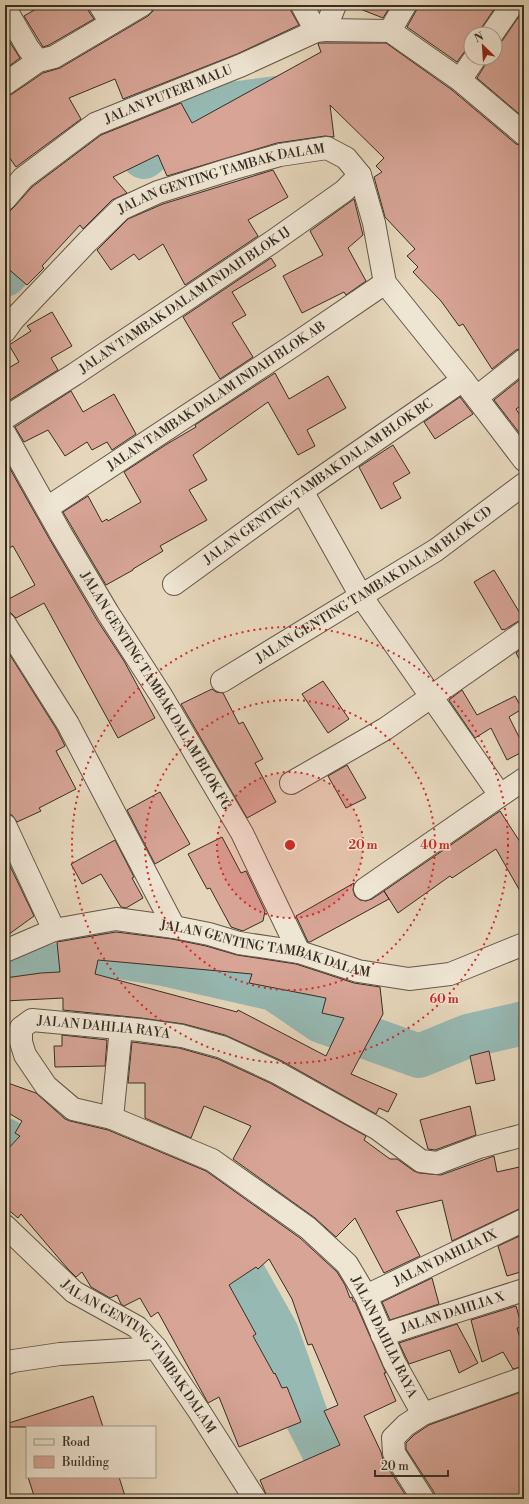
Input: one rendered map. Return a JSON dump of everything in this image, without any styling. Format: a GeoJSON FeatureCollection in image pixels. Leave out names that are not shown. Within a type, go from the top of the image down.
{"type":"FeatureCollection","features":[{"type":"Feature","properties":{"kind":"street"},"geometry":{"type":"LineString","coordinates":[[100,5],[111,24]]}},
{"type":"Feature","properties":{"kind":"street"},"geometry":{"type":"LineString","coordinates":[[5,84],[38,62],[54,57],[142,5]]}},
{"type":"Feature","properties":{"kind":"street"},"geometry":{"type":"LineString","coordinates":[[302,5],[321,30]]}},
{"type":"Feature","properties":{"kind":"street"},"geometry":{"type":"LineString","coordinates":[[321,30],[335,5]]}},
{"type":"Feature","properties":{"kind":"street"},"geometry":{"type":"LineString","coordinates":[[390,31],[405,5]]}},
{"type":"Feature","properties":{"kind":"street"},"geometry":{"type":"LineString","coordinates":[[498,26],[512,5]]}},
{"type":"Feature","properties":{"kind":"street"},"geometry":{"type":"LineString","coordinates":[[5,8],[28,48],[38,62]]}},
{"type":"Feature","properties":{"kind":"street"},"geometry":{"type":"LineString","coordinates":[[321,30],[390,31],[460,80],[524,134]]}},
{"type":"Feature","properties":{"kind":"street","name":"JALAN PUTERI MALU"},"geometry":{"type":"LineString","coordinates":[[5,199],[23,178],[95,124],[242,65],[321,30]]}},
{"type":"Feature","properties":{"kind":"street"},"geometry":{"type":"LineString","coordinates":[[460,80],[470,66]]}},
{"type":"Feature","properties":{"kind":"street","name":"JALAN GENTING TAMBAK DALAM"},"geometry":{"type":"LineString","coordinates":[[5,332],[19,314],[88,241],[121,209],[158,192],[280,155],[327,148],[346,158],[360,175],[374,223],[385,283],[477,397],[524,460]]}},
{"type":"Feature","properties":{"kind":"street","name":"JALAN TAMBAK DALAM INDAH BLOK IJ"},"geometry":{"type":"LineString","coordinates":[[5,418],[75,374],[272,242],[344,191],[360,175]]}},
{"type":"Feature","properties":{"kind":"street","name":"JALAN TAMBAK DALAM INDAH BLOK AB"},"geometry":{"type":"LineString","coordinates":[[47,508],[385,283]]}},
{"type":"Feature","properties":{"kind":"street"},"geometry":{"type":"LineString","coordinates":[[477,397],[524,360]]}},
{"type":"Feature","properties":{"kind":"street","name":"JALAN GENTING TAMBAK DALAM BLOK BC"},"geometry":{"type":"LineString","coordinates":[[174,584],[302,491],[463,380]]}},
{"type":"Feature","properties":{"kind":"street","name":"JALAN GENTING TAMBAK DALAM BLOK FG"},"geometry":{"type":"LineString","coordinates":[[5,434],[61,534],[108,613],[162,697],[242,833],[300,952]]}},
{"type":"Feature","properties":{"kind":"street","name":"JALAN GENTING TAMBAK DALAM BLOK CD"},"geometry":{"type":"LineString","coordinates":[[222,681],[436,550],[524,484]]}},
{"type":"Feature","properties":{"kind":"street"},"geometry":{"type":"LineString","coordinates":[[302,491],[361,596],[500,795]]}},
{"type":"Feature","properties":{"kind":"street"},"geometry":{"type":"LineString","coordinates":[[5,624],[68,724],[174,927]]}},
{"type":"Feature","properties":{"kind":"street"},"geometry":{"type":"LineString","coordinates":[[291,783],[385,729],[524,632]]}},
{"type":"Feature","properties":{"kind":"street"},"geometry":{"type":"LineString","coordinates":[[365,889],[524,779]]}},
{"type":"Feature","properties":{"kind":"street"},"geometry":{"type":"LineString","coordinates":[[5,825],[54,930]]}},
{"type":"Feature","properties":{"kind":"street","name":"JALAN GENTING TAMBAK DALAM"},"geometry":{"type":"LineString","coordinates":[[5,951],[54,930],[116,919],[174,927],[209,934],[239,943],[300,952],[358,971],[409,979],[450,974],[524,944]]}},
{"type":"Feature","properties":{"kind":"street","name":"JALAN DAHLIA RAYA"},"geometry":{"type":"LineString","coordinates":[[423,1414],[394,1362],[366,1296],[347,1264],[308,1228],[212,1160],[112,1118],[73,1109],[46,1086],[25,1054],[21,1042],[21,1028],[32,1020],[121,1028],[182,1036],[222,1047],[276,1072],[378,1129],[421,1161],[437,1163],[479,1148],[524,1135]]}},
{"type":"Feature","properties":{"kind":"street"},"geometry":{"type":"LineString","coordinates":[[112,1118],[121,1028]]}},
{"type":"Feature","properties":{"kind":"street","name":"JALAN DAHLIA IX"},"geometry":{"type":"LineString","coordinates":[[366,1296],[524,1220]]}},
{"type":"Feature","properties":{"kind":"street","name":"JALAN GENTING TAMBAK DALAM"},"geometry":{"type":"LineString","coordinates":[[5,1226],[74,1292],[137,1327],[156,1348],[199,1411],[255,1499]]}},
{"type":"Feature","properties":{"kind":"street","name":"JALAN DAHLIA X"},"geometry":{"type":"LineString","coordinates":[[382,1335],[524,1290]]}},
{"type":"Feature","properties":{"kind":"street"},"geometry":{"type":"LineString","coordinates":[[5,1364],[13,1361],[60,1354],[156,1348]]}},
{"type":"Feature","properties":{"kind":"street"},"geometry":{"type":"LineString","coordinates":[[423,1499],[394,1453],[393,1438],[406,1425],[423,1414],[524,1378]]}},
{"type":"Feature","properties":{"kind":"building"},"geometry":{"type":"Polygon","coordinates":[[[43,5],[88,5],[89,12],[94,19],[43,47],[24,16],[43,5]]]}},
{"type":"Feature","properties":{"kind":"building"},"geometry":{"type":"Polygon","coordinates":[[[159,5],[290,5],[291,11],[299,25],[237,54],[123,99],[115,79],[69,98],[81,119],[16,167],[5,151],[5,96],[12,94],[43,73],[60,68],[148,16],[153,11],[154,7],[159,5]]]}},
{"type":"Feature","properties":{"kind":"building"},"geometry":{"type":"Polygon","coordinates":[[[350,5],[391,5],[383,18],[350,5]]]}},
{"type":"Feature","properties":{"kind":"building"},"geometry":{"type":"Polygon","coordinates":[[[417,5],[497,5],[483,26],[463,26],[463,54],[457,62],[407,27],[416,11],[417,5]]]}},
{"type":"Feature","properties":{"kind":"building"},"geometry":{"type":"Polygon","coordinates":[[[524,7],[524,118],[477,78],[484,66],[503,66],[503,40],[524,7]]]}},
{"type":"Feature","properties":{"kind":"building"},"geometry":{"type":"Polygon","coordinates":[[[9,41],[20,58],[5,69],[5,43],[9,41]]]}},
{"type":"Feature","properties":{"kind":"building"},"geometry":{"type":"Polygon","coordinates":[[[319,43],[386,43],[452,90],[516,144],[524,146],[524,348],[516,350],[492,369],[463,324],[459,326],[441,301],[413,272],[418,267],[407,256],[415,249],[385,217],[374,177],[382,172],[376,166],[384,158],[330,105],[334,137],[325,136],[277,143],[167,176],[158,155],[113,177],[127,193],[112,200],[83,229],[80,225],[42,266],[44,268],[27,285],[5,266],[5,211],[10,211],[32,187],[101,135],[181,103],[192,123],[321,52],[319,43]]]}},
{"type":"Feature","properties":{"kind":"building"},"geometry":{"type":"Polygon","coordinates":[[[273,170],[288,197],[248,220],[258,236],[185,285],[163,244],[139,260],[134,254],[111,270],[97,250],[128,219],[163,204],[273,170]]]}},
{"type":"Feature","properties":{"kind":"building"},"geometry":{"type":"Polygon","coordinates":[[[354,199],[363,235],[348,248],[366,281],[346,295],[344,292],[302,313],[283,276],[323,255],[310,231],[354,199]]]}},
{"type":"Feature","properties":{"kind":"building"},"geometry":{"type":"Polygon","coordinates":[[[271,258],[276,266],[232,292],[246,315],[232,323],[253,357],[220,379],[183,317],[271,258]]]}},
{"type":"Feature","properties":{"kind":"building"},"geometry":{"type":"Polygon","coordinates":[[[52,312],[72,346],[51,358],[58,370],[5,403],[5,370],[19,362],[9,345],[31,331],[27,326],[52,312]]]}},
{"type":"Feature","properties":{"kind":"building"},"geometry":{"type":"Polygon","coordinates":[[[275,373],[289,399],[328,376],[346,408],[307,430],[315,446],[298,455],[268,402],[193,455],[207,480],[189,490],[207,520],[160,546],[163,551],[106,585],[63,512],[88,496],[102,522],[107,519],[108,521],[141,502],[124,472],[196,427],[195,425],[275,373]]]}},
{"type":"Feature","properties":{"kind":"building"},"geometry":{"type":"Polygon","coordinates":[[[524,376],[524,413],[519,407],[516,409],[524,421],[524,439],[494,400],[524,376]]]}},
{"type":"Feature","properties":{"kind":"building"},"geometry":{"type":"Polygon","coordinates":[[[71,391],[83,412],[114,394],[136,434],[112,450],[107,442],[92,450],[87,442],[65,456],[48,430],[24,442],[15,427],[71,391]]]}},
{"type":"Feature","properties":{"kind":"building"},"geometry":{"type":"Polygon","coordinates":[[[460,397],[473,414],[435,439],[424,422],[460,397]]]}},
{"type":"Feature","properties":{"kind":"building"},"geometry":{"type":"Polygon","coordinates":[[[393,445],[410,473],[393,483],[401,498],[381,509],[359,467],[393,445]]]}},
{"type":"Feature","properties":{"kind":"building"},"geometry":{"type":"Polygon","coordinates":[[[5,460],[97,620],[124,661],[155,718],[118,738],[44,603],[16,618],[11,613],[5,612],[5,601],[35,585],[13,546],[5,550],[5,460]]]}},
{"type":"Feature","properties":{"kind":"building"},"geometry":{"type":"Polygon","coordinates":[[[494,570],[524,620],[517,622],[504,630],[502,630],[474,582],[494,570]]]}},
{"type":"Feature","properties":{"kind":"building"},"geometry":{"type":"Polygon","coordinates":[[[5,647],[57,730],[65,746],[56,751],[76,789],[39,808],[41,811],[17,822],[12,815],[5,813],[5,647]]]}},
{"type":"Feature","properties":{"kind":"building"},"geometry":{"type":"Polygon","coordinates":[[[524,647],[524,668],[516,653],[524,647]]]}},
{"type":"Feature","properties":{"kind":"building"},"geometry":{"type":"Polygon","coordinates":[[[323,681],[349,719],[328,733],[302,694],[323,681]]]}},
{"type":"Feature","properties":{"kind":"building"},"geometry":{"type":"Polygon","coordinates":[[[212,689],[216,692],[223,693],[239,724],[243,722],[263,759],[255,763],[276,802],[247,818],[181,704],[212,689]]]}},
{"type":"Feature","properties":{"kind":"building"},"geometry":{"type":"Polygon","coordinates":[[[462,690],[477,715],[515,696],[522,709],[509,717],[524,747],[524,751],[507,760],[491,728],[475,738],[449,700],[462,690]]]}},
{"type":"Feature","properties":{"kind":"building"},"geometry":{"type":"Polygon","coordinates":[[[347,765],[366,798],[346,808],[328,776],[347,765]]]}},
{"type":"Feature","properties":{"kind":"building"},"geometry":{"type":"Polygon","coordinates":[[[160,792],[190,844],[155,864],[127,810],[160,792]]]}},
{"type":"Feature","properties":{"kind":"building"},"geometry":{"type":"Polygon","coordinates":[[[500,811],[524,848],[524,898],[496,849],[452,878],[450,876],[398,913],[384,891],[500,811]]]}},
{"type":"Feature","properties":{"kind":"building"},"geometry":{"type":"Polygon","coordinates":[[[222,837],[241,873],[246,871],[265,911],[263,921],[243,931],[231,927],[210,888],[207,889],[188,854],[222,837]]]}},
{"type":"Feature","properties":{"kind":"building"},"geometry":{"type":"Polygon","coordinates":[[[115,840],[134,877],[132,878],[143,898],[126,908],[121,907],[101,874],[82,884],[71,864],[115,840]]]}},
{"type":"Feature","properties":{"kind":"building"},"geometry":{"type":"Polygon","coordinates":[[[5,859],[10,866],[34,916],[5,937],[5,859]]]}},
{"type":"Feature","properties":{"kind":"building"},"geometry":{"type":"Polygon","coordinates":[[[354,883],[353,890],[355,896],[360,900],[366,901],[372,899],[384,891],[389,899],[308,942],[296,916],[354,883]]]}},
{"type":"Feature","properties":{"kind":"building"},"geometry":{"type":"Polygon","coordinates":[[[116,932],[172,939],[206,946],[237,955],[296,964],[354,983],[380,987],[383,1014],[351,1074],[397,1094],[388,1112],[379,1108],[376,1114],[282,1061],[225,1035],[184,1024],[63,1010],[63,998],[5,1001],[5,978],[60,972],[57,942],[116,932]],[[98,960],[95,974],[237,1012],[238,1010],[326,1056],[344,1018],[322,1013],[326,998],[249,983],[252,974],[98,960]]]}},
{"type":"Feature","properties":{"kind":"building"},"geometry":{"type":"Polygon","coordinates":[[[62,1035],[107,1040],[105,1066],[55,1067],[54,1046],[62,1046],[62,1035]]]}},
{"type":"Feature","properties":{"kind":"building"},"geometry":{"type":"Polygon","coordinates":[[[132,1042],[179,1048],[218,1059],[270,1083],[366,1136],[364,1140],[390,1159],[397,1159],[419,1173],[441,1175],[494,1156],[497,1172],[524,1166],[524,1208],[452,1241],[442,1200],[396,1211],[420,1256],[384,1273],[355,1218],[336,1237],[315,1218],[233,1159],[251,1126],[204,1106],[191,1138],[145,1118],[145,1083],[128,1083],[132,1042]]]}},
{"type":"Feature","properties":{"kind":"building"},"geometry":{"type":"Polygon","coordinates":[[[489,1051],[495,1080],[476,1084],[470,1056],[489,1051]]]}},
{"type":"Feature","properties":{"kind":"building"},"geometry":{"type":"Polygon","coordinates":[[[5,1082],[36,1093],[65,1119],[108,1130],[206,1171],[300,1238],[337,1272],[345,1285],[350,1298],[352,1297],[353,1301],[355,1302],[386,1373],[384,1373],[396,1401],[364,1416],[381,1452],[383,1460],[408,1499],[268,1499],[260,1480],[340,1445],[324,1411],[338,1405],[312,1344],[308,1345],[292,1299],[269,1259],[258,1269],[256,1267],[229,1285],[256,1334],[253,1336],[274,1374],[275,1373],[282,1388],[287,1387],[301,1422],[239,1447],[219,1397],[208,1403],[158,1312],[151,1317],[140,1298],[124,1306],[121,1304],[117,1295],[110,1298],[91,1287],[82,1272],[76,1277],[21,1214],[18,1218],[5,1207],[5,1152],[20,1136],[15,1133],[22,1121],[5,1111],[5,1082]]]}},
{"type":"Feature","properties":{"kind":"building"},"geometry":{"type":"Polygon","coordinates":[[[470,1106],[476,1135],[435,1150],[428,1149],[420,1120],[470,1106]]]}},
{"type":"Feature","properties":{"kind":"building"},"geometry":{"type":"Polygon","coordinates":[[[524,1234],[524,1271],[507,1276],[498,1246],[524,1234]]]}},
{"type":"Feature","properties":{"kind":"building"},"geometry":{"type":"Polygon","coordinates":[[[432,1278],[439,1304],[390,1320],[382,1302],[432,1278]]]}},
{"type":"Feature","properties":{"kind":"building"},"geometry":{"type":"Polygon","coordinates":[[[516,1306],[522,1327],[517,1328],[524,1352],[524,1366],[513,1369],[503,1352],[482,1362],[471,1320],[516,1306]]]}},
{"type":"Feature","properties":{"kind":"building"},"geometry":{"type":"Polygon","coordinates":[[[457,1324],[478,1363],[459,1373],[450,1350],[409,1364],[399,1343],[457,1324]]]}},
{"type":"Feature","properties":{"kind":"building"},"geometry":{"type":"Polygon","coordinates":[[[521,1392],[524,1400],[524,1499],[435,1499],[434,1492],[406,1449],[406,1443],[414,1435],[429,1425],[521,1392]]]}},
{"type":"Feature","properties":{"kind":"building"},"geometry":{"type":"Polygon","coordinates":[[[93,1396],[103,1426],[10,1427],[9,1423],[93,1396]]]}},
{"type":"Feature","properties":{"kind":"building"},"geometry":{"type":"Polygon","coordinates":[[[28,1478],[119,1478],[126,1499],[35,1499],[28,1478]]]}},
{"type":"Feature","properties":{"kind":"waterway"},"geometry":{"type":"LineString","coordinates":[[144,157],[188,120],[224,105],[284,97]]}},
{"type":"Feature","properties":{"kind":"waterway"},"geometry":{"type":"LineString","coordinates":[[5,275],[41,233],[50,225]]}},
{"type":"Feature","properties":{"kind":"waterway"},"geometry":{"type":"LineString","coordinates":[[5,970],[42,970],[99,954],[164,964],[274,989],[321,1021],[419,1056],[468,1036],[524,1023]]}},
{"type":"Feature","properties":{"kind":"waterway"},"geometry":{"type":"LineString","coordinates":[[5,1140],[25,1152],[69,1164]]}},
{"type":"Feature","properties":{"kind":"waterway"},"geometry":{"type":"LineString","coordinates":[[209,1229],[222,1235],[277,1333],[308,1421],[348,1499]]}}]}
